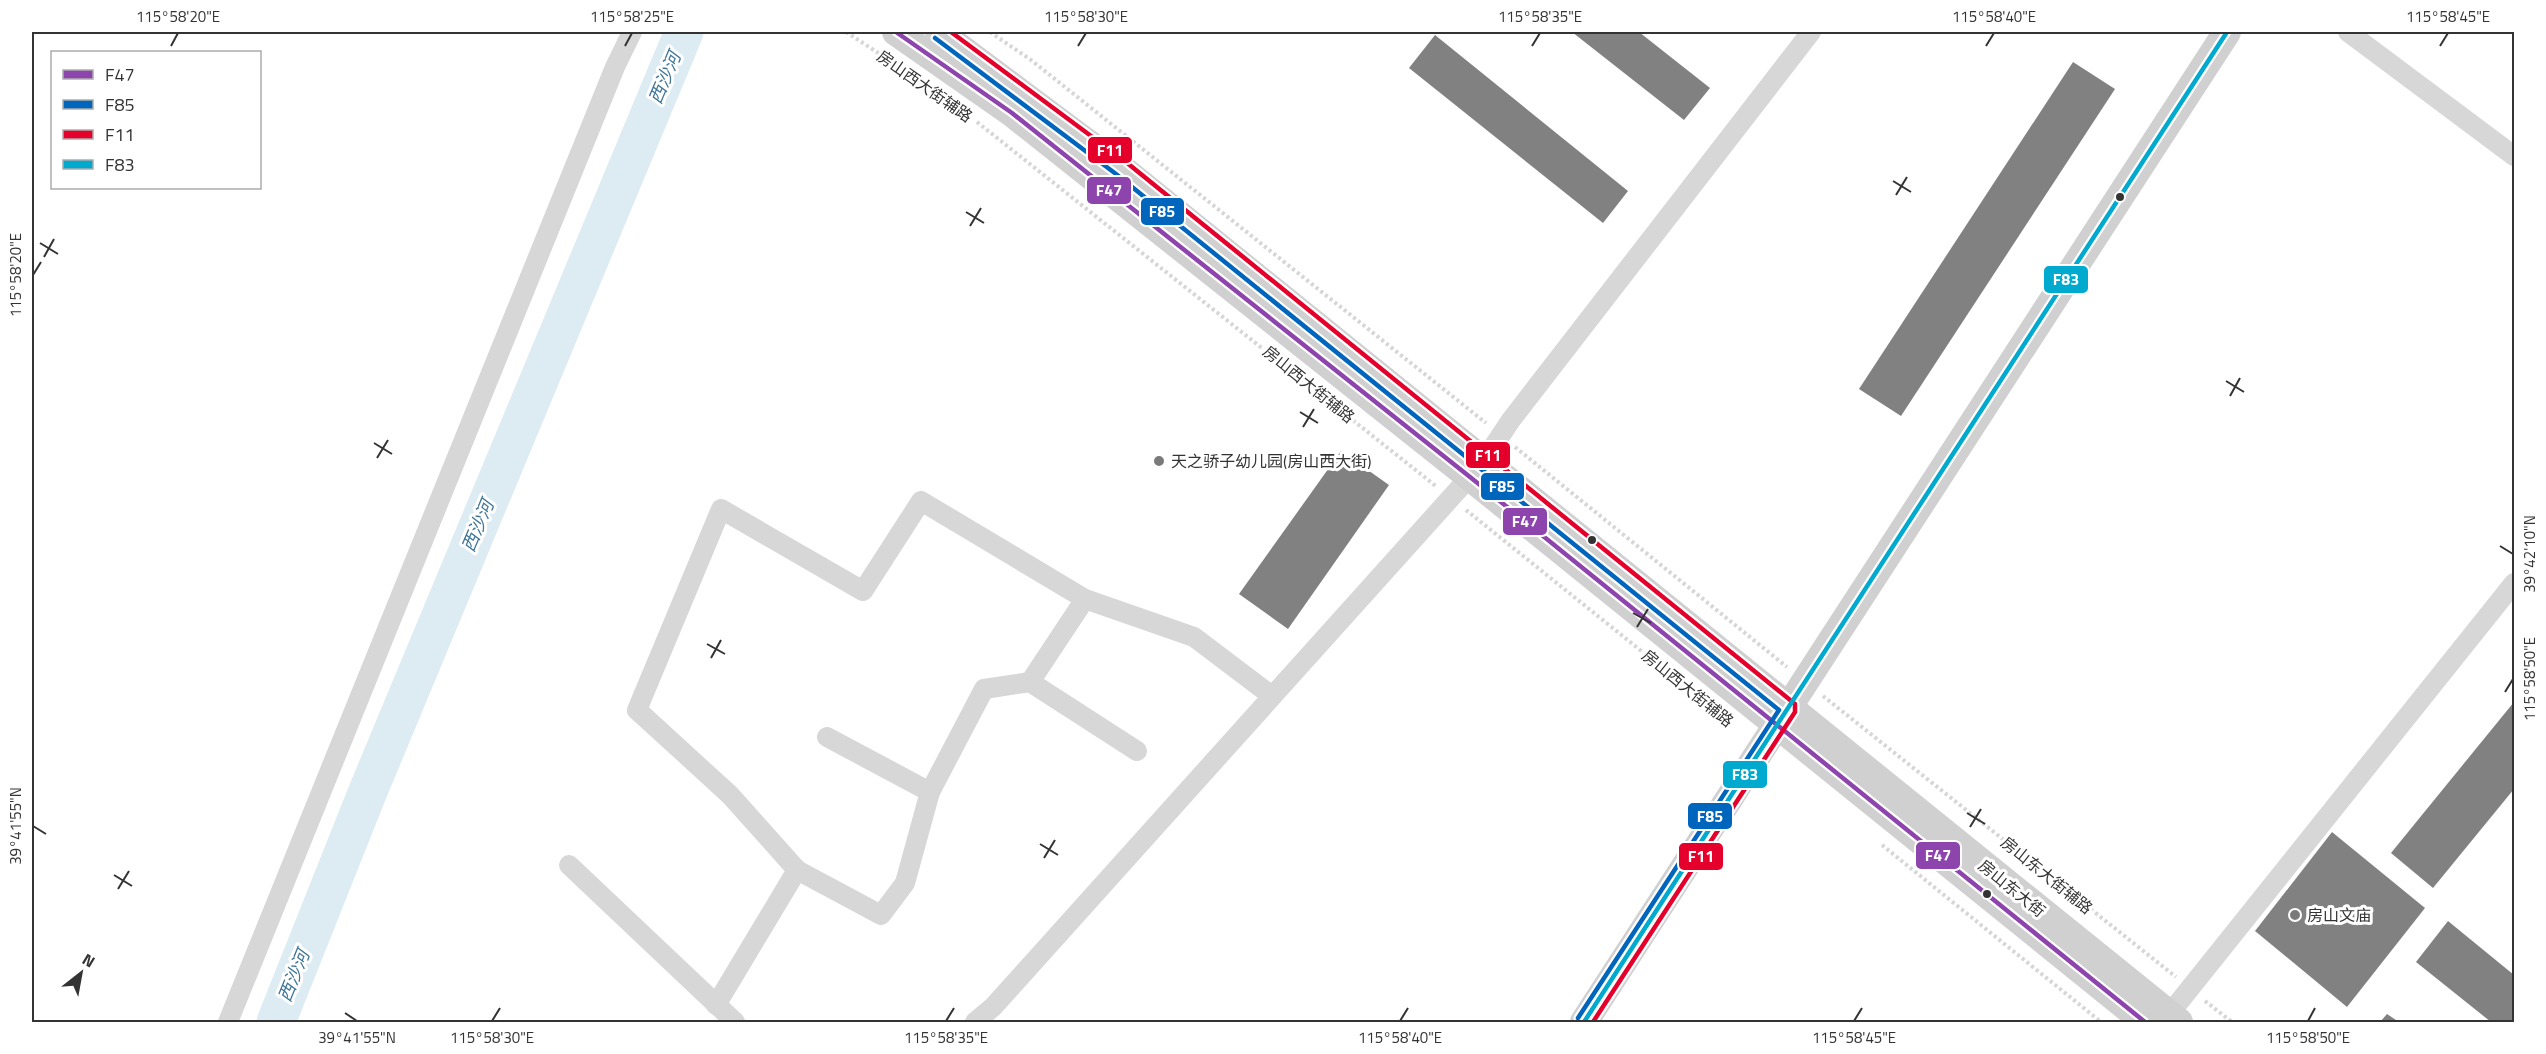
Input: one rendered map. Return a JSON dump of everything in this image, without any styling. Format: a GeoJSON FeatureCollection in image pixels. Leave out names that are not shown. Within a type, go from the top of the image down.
{"type":"FeatureCollection","features":[{"type":"Feature","properties":{"kind":"main road"},"geometry":{"type":"LineString","coordinates":[[896,32],[1012,113],[1476,469]]}},
{"type":"Feature","properties":{"kind":"main road"},"geometry":{"type":"LineString","coordinates":[[939,32],[1121,168],[1476,469]]}},
{"type":"Feature","properties":{"kind":"main road"},"geometry":{"type":"LineString","coordinates":[[1584,1023],[2227,32]]}},
{"type":"Feature","properties":{"kind":"main road","name":"房山东大街"},"geometry":{"type":"LineString","coordinates":[[1476,469],[2164,1021]]}},
{"type":"Feature","properties":{"kind":"street"},"geometry":{"type":"LineString","coordinates":[[228,1023],[567,182],[632,32]]}},
{"type":"Feature","properties":{"kind":"street"},"geometry":{"type":"LineString","coordinates":[[975,1023],[993,1007],[1476,469],[1811,32]]}},
{"type":"Feature","properties":{"kind":"street"},"geometry":{"type":"LineString","coordinates":[[2348,32],[2514,156]]}},
{"type":"Feature","properties":{"kind":"street"},"geometry":{"type":"LineString","coordinates":[[1137,751],[1030,682],[984,689],[930,792],[906,883],[881,915],[797,870],[730,795],[637,710],[721,509],[863,591],[921,501],[1085,598],[1194,637],[1272,696]]}},
{"type":"Feature","properties":{"kind":"street"},"geometry":{"type":"LineString","coordinates":[[2164,1021],[2514,583]]}},
{"type":"Feature","properties":{"kind":"street"},"geometry":{"type":"LineString","coordinates":[[1030,682],[1085,598]]}},
{"type":"Feature","properties":{"kind":"street"},"geometry":{"type":"LineString","coordinates":[[827,737],[930,792]]}},
{"type":"Feature","properties":{"kind":"street"},"geometry":{"type":"LineString","coordinates":[[569,865],[735,1023]]}},
{"type":"Feature","properties":{"kind":"street"},"geometry":{"type":"LineString","coordinates":[[716,1005],[797,870]]}},
{"type":"Feature","properties":{"kind":"path","name":"房山西大街辅路"},"geometry":{"type":"LineString","coordinates":[[846,32],[891,61]]}},
{"type":"Feature","properties":{"kind":"path"},"geometry":{"type":"LineString","coordinates":[[990,32],[1031,60],[1806,682]]}},
{"type":"Feature","properties":{"kind":"path","name":"房山西大街辅路"},"geometry":{"type":"LineString","coordinates":[[973,119],[1708,704]]}},
{"type":"Feature","properties":{"kind":"path","name":"房山东大街辅路"},"geometry":{"type":"LineString","coordinates":[[1806,682],[2232,1023]]}},
{"type":"Feature","properties":{"kind":"path"},"geometry":{"type":"LineString","coordinates":[[1873,837],[2102,1023]]}},
{"type":"Feature","properties":{"kind":"building"},"geometry":{"type":"Polygon","coordinates":[[[1572,32],[1639,32],[1710,88],[1684,120],[1572,32]]]}},
{"type":"Feature","properties":{"kind":"building"},"geometry":{"type":"Polygon","coordinates":[[[1435,35],[1628,191],[1603,223],[1409,68],[1435,35]]]}},
{"type":"Feature","properties":{"kind":"building"},"geometry":{"type":"Polygon","coordinates":[[[2073,62],[2115,89],[1901,416],[1859,389],[2073,62]]]}},
{"type":"Feature","properties":{"kind":"building"},"geometry":{"type":"Polygon","coordinates":[[[1341,451],[1389,485],[1288,629],[1239,594],[1341,451]]]}},
{"type":"Feature","properties":{"kind":"building"},"geometry":{"type":"Polygon","coordinates":[[[2514,702],[2514,789],[2433,888],[2391,853],[2514,702]]]}},
{"type":"Feature","properties":{"kind":"building"},"geometry":{"type":"Polygon","coordinates":[[[2332,832],[2425,908],[2347,1007],[2255,931],[2332,832]]]}},
{"type":"Feature","properties":{"kind":"building"},"geometry":{"type":"Polygon","coordinates":[[[2448,921],[2514,975],[2514,1022],[2491,1022],[2416,962],[2448,921]]]}},
{"type":"Feature","properties":{"kind":"building"},"geometry":{"type":"Polygon","coordinates":[[[2387,1014],[2399,1022],[2380,1022],[2387,1014]]]}},
{"type":"Feature","properties":{"kind":"waterway","name":"西沙河"},"geometry":{"type":"LineString","coordinates":[[276,1022],[368,791],[684,32]]}},
{"type":"Feature","properties":{"kind":"transit line","name":"F47"},"geometry":{"type":"LineString","coordinates":[[896,32],[1012,113],[1470,477],[2145,1022]]}},
{"type":"Feature","properties":{"kind":"transit line","name":"F11"},"geometry":{"type":"LineString","coordinates":[[951,32],[1126,162],[1795,704],[1795,712],[1593,1022]]}},
{"type":"Feature","properties":{"kind":"transit line","name":"F83"},"geometry":{"type":"LineString","coordinates":[[1584,1022],[2227,32]]}},
{"type":"Feature","properties":{"kind":"transit line","name":"F85"},"geometry":{"type":"LineString","coordinates":[[935,38],[1116,174],[1779,710],[1578,1018]]}},
{"type":"Feature","properties":{"kind":"place","name":"天之骄子幼儿园(房山西大街)"},"geometry":{"type":"Point","coordinates":[1159,461]}},
{"type":"Feature","properties":{"kind":"place","name":"房山文庙"},"geometry":{"type":"Point","coordinates":[2295,915]}}]}
